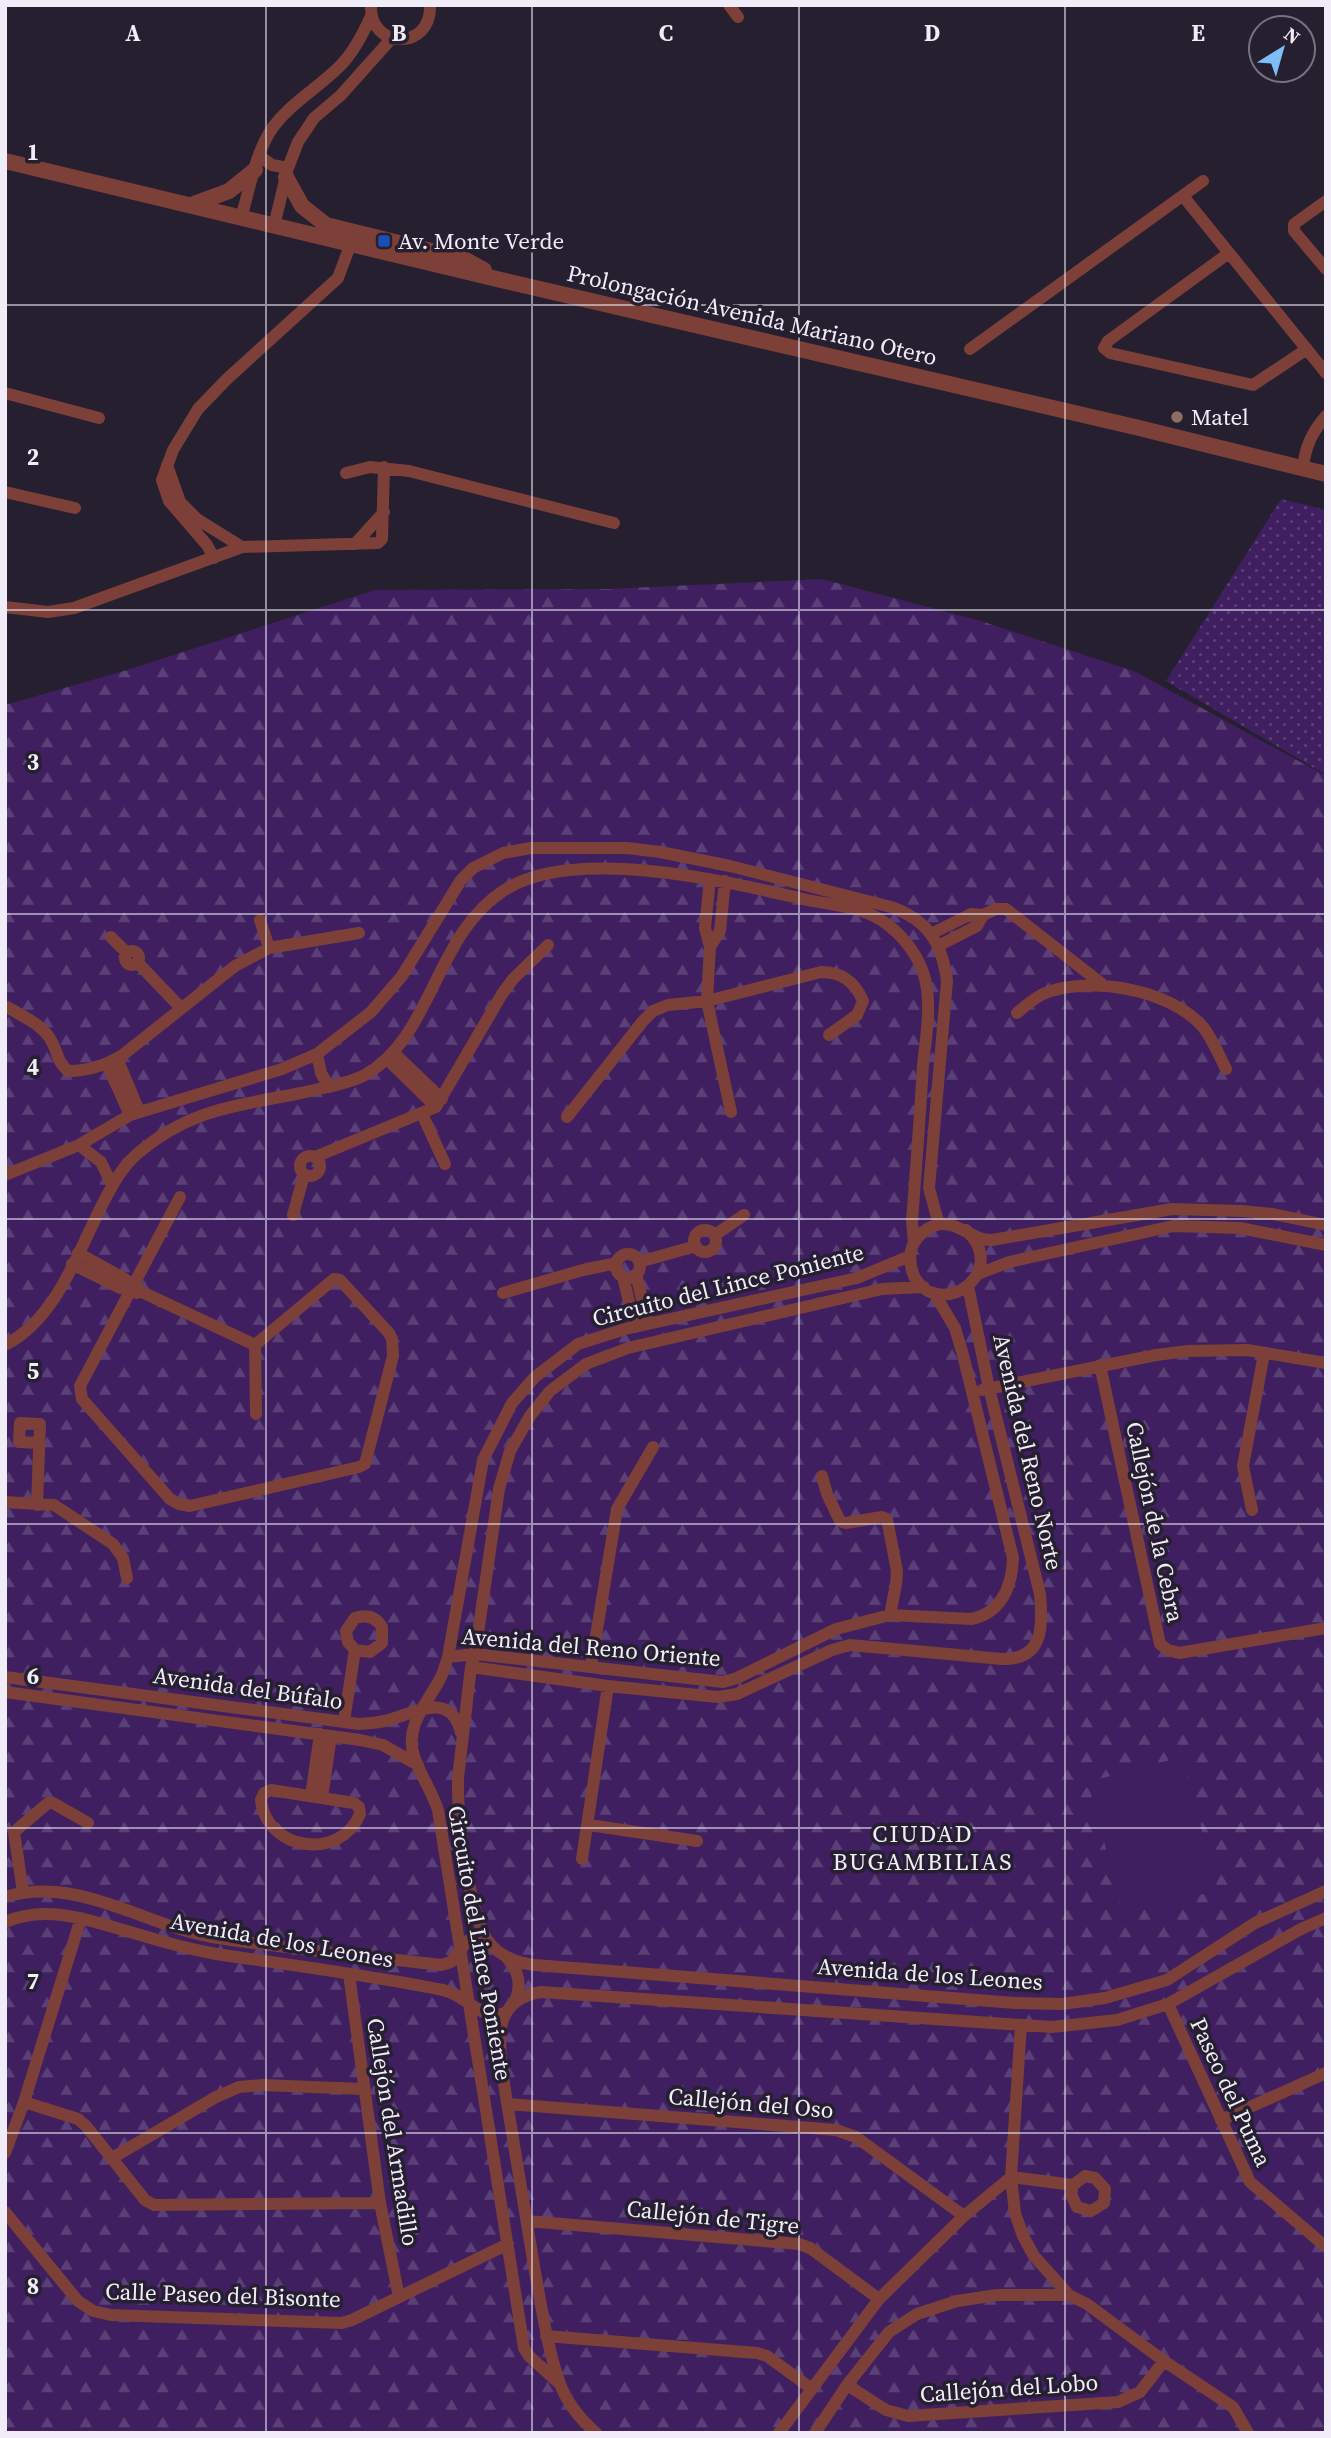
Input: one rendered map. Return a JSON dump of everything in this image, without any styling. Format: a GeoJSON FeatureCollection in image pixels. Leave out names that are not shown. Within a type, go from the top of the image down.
{"type":"FeatureCollection","features":[{"type":"Feature","properties":{"kind":"street"},"geometry":{"type":"LineString","coordinates":[[729,5],[738,17]]}},
{"type":"Feature","properties":{"kind":"street"},"geometry":{"type":"LineString","coordinates":[[371,11],[379,30],[392,38],[411,38],[422,31],[435,6]]}},
{"type":"Feature","properties":{"kind":"street"},"geometry":{"type":"LineString","coordinates":[[241,218],[263,144],[272,128],[300,98],[327,78],[350,54],[371,11]]}},
{"type":"Feature","properties":{"kind":"street"},"geometry":{"type":"LineString","coordinates":[[274,226],[298,142],[317,116],[341,95],[392,38]]}},
{"type":"Feature","properties":{"kind":"street"},"geometry":{"type":"LineString","coordinates":[[327,78],[331,89],[341,95]]}},
{"type":"Feature","properties":{"kind":"street"},"geometry":{"type":"LineString","coordinates":[[300,98],[312,104],[317,116]]}},
{"type":"Feature","properties":{"kind":"street","name":"Prolongación Avenida Mariano Otero"},"geometry":{"type":"LineString","coordinates":[[5,161],[1326,474]]}},
{"type":"Feature","properties":{"kind":"street"},"geometry":{"type":"LineString","coordinates":[[257,163],[272,165],[287,173],[302,206],[326,225],[464,260],[501,280]]}},
{"type":"Feature","properties":{"kind":"street"},"geometry":{"type":"LineString","coordinates":[[191,205],[229,191],[257,163]]}},
{"type":"Feature","properties":{"kind":"street"},"geometry":{"type":"LineString","coordinates":[[970,349],[1203,181]]}},
{"type":"Feature","properties":{"kind":"street"},"geometry":{"type":"LineString","coordinates":[[1183,196],[1326,373]]}},
{"type":"Feature","properties":{"kind":"street"},"geometry":{"type":"LineString","coordinates":[[1326,201],[1294,224],[1294,230],[1326,269]]}},
{"type":"Feature","properties":{"kind":"street"},"geometry":{"type":"LineString","coordinates":[[214,558],[207,545],[169,501],[162,480],[167,465],[183,431],[198,409],[338,278],[351,243]]}},
{"type":"Feature","properties":{"kind":"street"},"geometry":{"type":"LineString","coordinates":[[1229,253],[1108,341],[1104,348],[1110,353],[1253,385],[1307,349]]}},
{"type":"Feature","properties":{"kind":"street"},"geometry":{"type":"LineString","coordinates":[[5,393],[99,418]]}},
{"type":"Feature","properties":{"kind":"street"},"geometry":{"type":"LineString","coordinates":[[1303,468],[1304,453],[1313,432],[1326,416]]}},
{"type":"Feature","properties":{"kind":"street"},"geometry":{"type":"LineString","coordinates":[[167,465],[180,502],[197,519],[242,547]]}},
{"type":"Feature","properties":{"kind":"street"},"geometry":{"type":"LineString","coordinates":[[346,473],[370,467],[384,467],[430,475],[614,523]]}},
{"type":"Feature","properties":{"kind":"street"},"geometry":{"type":"LineString","coordinates":[[5,607],[48,612],[74,608],[242,547],[355,544],[384,512],[384,467]]}},
{"type":"Feature","properties":{"kind":"street"},"geometry":{"type":"LineString","coordinates":[[5,492],[75,508]]}},
{"type":"Feature","properties":{"kind":"street"},"geometry":{"type":"LineString","coordinates":[[5,1175],[79,1145],[135,1113],[282,1069],[317,1054],[371,1012],[392,989],[461,880],[473,868],[503,853],[531,848],[597,847],[660,852],[730,866],[891,908],[907,913],[922,923],[938,946],[947,981],[929,1188],[938,1221],[944,1224]]}},
{"type":"Feature","properties":{"kind":"street"},"geometry":{"type":"LineString","coordinates":[[5,1345],[16,1339],[44,1314],[112,1185],[132,1158],[157,1137],[190,1119],[212,1111],[329,1087],[363,1076],[390,1056],[410,1029],[461,932],[504,890],[531,876],[566,870],[621,870],[725,881],[870,914],[891,927],[903,939],[923,970],[927,986],[912,1221],[914,1242],[910,1255],[915,1277],[929,1290],[946,1295],[958,1293],[978,1274],[981,1264],[978,1245],[966,1230]]}},
{"type":"Feature","properties":{"kind":"street"},"geometry":{"type":"LineString","coordinates":[[710,879],[705,928],[710,947],[706,1001],[731,1112]]}},
{"type":"Feature","properties":{"kind":"street"},"geometry":{"type":"LineString","coordinates":[[710,947],[720,931],[725,881]]}},
{"type":"Feature","properties":{"kind":"street"},"geometry":{"type":"LineString","coordinates":[[931,934],[971,914],[982,915],[996,909],[1009,910],[1102,984],[1161,999],[1185,1011],[1209,1036],[1226,1069]]}},
{"type":"Feature","properties":{"kind":"street"},"geometry":{"type":"LineString","coordinates":[[938,946],[977,926],[982,915]]}},
{"type":"Feature","properties":{"kind":"street"},"geometry":{"type":"LineString","coordinates":[[260,920],[269,948]]}},
{"type":"Feature","properties":{"kind":"street"},"geometry":{"type":"LineString","coordinates":[[7,1007],[40,1027],[52,1041],[59,1063],[68,1071],[82,1071],[112,1061],[235,966],[269,948],[359,933]]}},
{"type":"Feature","properties":{"kind":"street"},"geometry":{"type":"LineString","coordinates":[[111,937],[180,1007]]}},
{"type":"Feature","properties":{"kind":"street"},"geometry":{"type":"LineString","coordinates":[[293,1215],[304,1175],[300,1167],[301,1161],[422,1114],[439,1103],[502,994],[513,979],[548,945]]}},
{"type":"Feature","properties":{"kind":"street"},"geometry":{"type":"LineString","coordinates":[[1069,989],[1071,960]]}},
{"type":"Feature","properties":{"kind":"street"},"geometry":{"type":"LineString","coordinates":[[567,1117],[643,1021],[653,1012],[668,1005],[706,1001],[821,972],[836,973],[851,981],[863,1001],[857,1016],[829,1035]]}},
{"type":"Feature","properties":{"kind":"street"},"geometry":{"type":"LineString","coordinates":[[1017,1013],[1044,994],[1102,984]]}},
{"type":"Feature","properties":{"kind":"street"},"geometry":{"type":"LineString","coordinates":[[317,1054],[321,1073],[329,1087]]}},
{"type":"Feature","properties":{"kind":"street"},"geometry":{"type":"LineString","coordinates":[[390,1056],[439,1103]]}},
{"type":"Feature","properties":{"kind":"street"},"geometry":{"type":"LineString","coordinates":[[112,1061],[135,1113]]}},
{"type":"Feature","properties":{"kind":"street"},"geometry":{"type":"LineString","coordinates":[[422,1114],[445,1164]]}},
{"type":"Feature","properties":{"kind":"street"},"geometry":{"type":"LineString","coordinates":[[79,1145],[101,1162],[112,1185]]}},
{"type":"Feature","properties":{"kind":"street"},"geometry":{"type":"LineString","coordinates":[[180,1197],[137,1291],[80,1386],[79,1394],[170,1499],[179,1504],[190,1506],[365,1464],[393,1356],[392,1339],[385,1327],[340,1280],[334,1279],[255,1345]]}},
{"type":"Feature","properties":{"kind":"street"},"geometry":{"type":"LineString","coordinates":[[914,1242],[926,1229],[944,1224],[955,1225],[979,1238],[992,1240],[1172,1209],[1273,1214],[1326,1225]]}},
{"type":"Feature","properties":{"kind":"street"},"geometry":{"type":"LineString","coordinates":[[641,1326],[633,1271],[634,1256],[626,1255],[619,1259],[617,1269],[633,1271],[696,1246],[703,1252],[712,1249],[716,1244],[715,1235],[744,1215]]}},
{"type":"Feature","properties":{"kind":"street"},"geometry":{"type":"LineString","coordinates":[[978,1274],[1009,1262],[1173,1226],[1240,1228],[1326,1245]]}},
{"type":"Feature","properties":{"kind":"street","name":"Circuito del Lince Poniente"},"geometry":{"type":"LineString","coordinates":[[560,2384],[529,2356],[524,2347],[438,1810],[411,1744],[412,1726],[443,1673],[448,1657],[483,1460],[512,1403],[535,1377],[578,1345],[641,1326],[839,1282],[910,1255]]}},
{"type":"Feature","properties":{"kind":"street"},"geometry":{"type":"LineString","coordinates":[[75,1258],[137,1291],[255,1345]]}},
{"type":"Feature","properties":{"kind":"street"},"geometry":{"type":"LineString","coordinates":[[503,1293],[617,1263]]}},
{"type":"Feature","properties":{"kind":"street","name":"Avenida del Reno Norte"},"geometry":{"type":"LineString","coordinates":[[968,1286],[989,1388],[1040,1594],[1042,1628]]}},
{"type":"Feature","properties":{"kind":"street","name":"Circuito del Lince Poniente"},"geometry":{"type":"LineString","coordinates":[[490,1944],[477,1919],[472,1901],[457,1796],[471,1667],[499,1489],[510,1451],[530,1416],[550,1391],[586,1364],[628,1348],[882,1289],[929,1290]]}},
{"type":"Feature","properties":{"kind":"street","name":"Avenida del Reno Norte"},"geometry":{"type":"LineString","coordinates":[[929,1290],[955,1328],[1013,1558]]}},
{"type":"Feature","properties":{"kind":"street"},"geometry":{"type":"LineString","coordinates":[[255,1345],[256,1414]]}},
{"type":"Feature","properties":{"kind":"street"},"geometry":{"type":"LineString","coordinates":[[972,1393],[1100,1365],[1213,1349],[1326,1363]]}},
{"type":"Feature","properties":{"kind":"street"},"geometry":{"type":"LineString","coordinates":[[1252,1510],[1243,1466],[1264,1354]]}},
{"type":"Feature","properties":{"kind":"street","name":"Callejón de la Cebra"},"geometry":{"type":"LineString","coordinates":[[1100,1365],[1160,1644],[1179,1653],[1326,1628]]}},
{"type":"Feature","properties":{"kind":"street"},"geometry":{"type":"LineString","coordinates":[[37,1505],[39,1443]]}},
{"type":"Feature","properties":{"kind":"street"},"geometry":{"type":"LineString","coordinates":[[591,1666],[617,1509],[653,1447]]}},
{"type":"Feature","properties":{"kind":"street"},"geometry":{"type":"LineString","coordinates":[[822,1476],[840,1521],[846,1523],[882,1517],[887,1519],[897,1571],[890,1615]]}},
{"type":"Feature","properties":{"kind":"street"},"geometry":{"type":"LineString","coordinates":[[5,1502],[54,1505],[113,1544],[123,1558],[127,1578]]}},
{"type":"Feature","properties":{"kind":"street"},"geometry":{"type":"LineString","coordinates":[[1008,1538],[1025,1535]]}},
{"type":"Feature","properties":{"kind":"street","name":"Avenida del Reno Oriente"},"geometry":{"type":"LineString","coordinates":[[448,1657],[475,1654],[723,1682],[737,1678],[836,1629],[890,1615],[972,1619],[983,1617],[996,1608],[1009,1587],[1013,1558]]}},
{"type":"Feature","properties":{"kind":"street","name":"Avenida del Reno Oriente"},"geometry":{"type":"LineString","coordinates":[[471,1667],[709,1698],[727,1696],[832,1650],[850,1645],[1017,1659],[1027,1655],[1042,1628]]}},
{"type":"Feature","properties":{"kind":"street"},"geometry":{"type":"LineString","coordinates":[[344,1721],[355,1650]]}},
{"type":"Feature","properties":{"kind":"street","name":"Avenida del Búfalo"},"geometry":{"type":"LineString","coordinates":[[5,1677],[359,1724],[383,1721],[423,1707]]}},
{"type":"Feature","properties":{"kind":"street"},"geometry":{"type":"LineString","coordinates":[[68,1700],[70,1685]]}},
{"type":"Feature","properties":{"kind":"street"},"geometry":{"type":"LineString","coordinates":[[582,1859],[608,1686]]}},
{"type":"Feature","properties":{"kind":"street","name":"Avenida del Búfalo"},"geometry":{"type":"LineString","coordinates":[[5,1692],[383,1745],[418,1765]]}},
{"type":"Feature","properties":{"kind":"street"},"geometry":{"type":"LineString","coordinates":[[423,1707],[435,1707],[452,1714],[461,1729],[462,1741]]}},
{"type":"Feature","properties":{"kind":"street"},"geometry":{"type":"LineString","coordinates":[[383,1721],[383,1745]]}},
{"type":"Feature","properties":{"kind":"street"},"geometry":{"type":"LineString","coordinates":[[316,1797],[326,1735]]}},
{"type":"Feature","properties":{"kind":"street"},"geometry":{"type":"LineString","coordinates":[[267,1791],[316,1797],[354,1803],[360,1810],[352,1829],[340,1838],[324,1844],[303,1843],[285,1836],[272,1826],[262,1807],[262,1796],[267,1791]]}},
{"type":"Feature","properties":{"kind":"street"},"geometry":{"type":"LineString","coordinates":[[23,1892],[10,1829],[48,1803],[53,1803],[88,1822]]}},
{"type":"Feature","properties":{"kind":"street"},"geometry":{"type":"LineString","coordinates":[[589,1825],[697,1842]]}},
{"type":"Feature","properties":{"kind":"street"},"geometry":{"type":"LineString","coordinates":[[48,1891],[44,1894],[42,1905],[48,1913]]}},
{"type":"Feature","properties":{"kind":"street","name":"Avenida de los Leones"},"geometry":{"type":"LineString","coordinates":[[5,1897],[23,1892],[48,1891],[91,1899],[210,1937],[441,1965],[451,1962],[460,1947],[475,1939],[490,1944]]}},
{"type":"Feature","properties":{"kind":"street","name":"Avenida de los Leones"},"geometry":{"type":"LineString","coordinates":[[507,1958],[535,1965],[1015,2003],[1062,2004],[1105,1998],[1167,1980],[1255,1923],[1326,1891]]}},
{"type":"Feature","properties":{"kind":"street"},"geometry":{"type":"LineString","coordinates":[[1292,1907],[1301,1929]]}},
{"type":"Feature","properties":{"kind":"street","name":"Avenida de los Leones"},"geometry":{"type":"LineString","coordinates":[[5,1922],[25,1915],[48,1913],[80,1918],[181,1947],[216,1954],[448,1991],[488,2015],[505,2013]]}},
{"type":"Feature","properties":{"kind":"street"},"geometry":{"type":"LineString","coordinates":[[5,2153],[24,2102],[80,1918]]}},
{"type":"Feature","properties":{"kind":"street","name":"Avenida de los Leones"},"geometry":{"type":"LineString","coordinates":[[515,2001],[530,1993],[541,1992],[1052,2027],[1117,2020],[1168,2004],[1301,1929],[1326,1918]]}},
{"type":"Feature","properties":{"kind":"street"},"geometry":{"type":"LineString","coordinates":[[490,1944],[507,1958]]}},
{"type":"Feature","properties":{"kind":"street","name":"Circuito del Lince Poniente"},"geometry":{"type":"LineString","coordinates":[[507,1958],[515,1967],[519,1979],[515,2001]]}},
{"type":"Feature","properties":{"kind":"street","name":"Callejón del Armadillo"},"geometry":{"type":"LineString","coordinates":[[349,1974],[380,2203],[399,2297]]}},
{"type":"Feature","properties":{"kind":"street"},"geometry":{"type":"LineString","coordinates":[[505,2013],[515,2001]]}},
{"type":"Feature","properties":{"kind":"street","name":"Paseo del Puma"},"geometry":{"type":"LineString","coordinates":[[1168,2004],[1253,2187],[1326,2247]]}},
{"type":"Feature","properties":{"kind":"street","name":"Circuito del Lince Poniente"},"geometry":{"type":"LineString","coordinates":[[505,2013],[499,2036],[508,2104],[546,2336],[560,2384]]}},
{"type":"Feature","properties":{"kind":"street"},"geometry":{"type":"LineString","coordinates":[[1021,2025],[1011,2177],[1015,2213],[1034,2256],[1069,2295],[1087,2304],[1164,2361],[1233,2407],[1248,2433]]}},
{"type":"Feature","properties":{"kind":"street"},"geometry":{"type":"LineString","coordinates":[[1221,2120],[1326,2073]]}},
{"type":"Feature","properties":{"kind":"street"},"geometry":{"type":"LineString","coordinates":[[112,2158],[216,2097],[239,2087],[262,2085],[363,2089]]}},
{"type":"Feature","properties":{"kind":"street"},"geometry":{"type":"LineString","coordinates":[[24,2102],[78,2119],[145,2200],[154,2204],[380,2203]]}},
{"type":"Feature","properties":{"kind":"street","name":"Callejón del Oso"},"geometry":{"type":"LineString","coordinates":[[508,2104],[844,2132],[856,2137],[964,2216]]}},
{"type":"Feature","properties":{"kind":"street"},"geometry":{"type":"LineString","coordinates":[[779,2433],[880,2298],[964,2216],[1011,2177],[1073,2185]]}},
{"type":"Feature","properties":{"kind":"street","name":"Calle Paseo del Bisonte"},"geometry":{"type":"LineString","coordinates":[[5,2212],[78,2301],[93,2311],[102,2313],[342,2323],[508,2244]]}},
{"type":"Feature","properties":{"kind":"street","name":"Callejón de Tigre"},"geometry":{"type":"LineString","coordinates":[[527,2221],[799,2244],[810,2248],[880,2298]]}},
{"type":"Feature","properties":{"kind":"street"},"geometry":{"type":"LineString","coordinates":[[815,2433],[847,2385],[888,2332],[917,2314],[957,2301],[997,2295],[1069,2295]]}},
{"type":"Feature","properties":{"kind":"street"},"geometry":{"type":"LineString","coordinates":[[546,2336],[757,2353],[768,2356],[812,2389]]}},
{"type":"Feature","properties":{"kind":"street","name":"Callejón del Lobo"},"geometry":{"type":"LineString","coordinates":[[847,2385],[886,2410],[908,2416],[1105,2403],[1118,2402],[1136,2395],[1164,2361]]}},
{"type":"Feature","properties":{"kind":"street"},"geometry":{"type":"LineString","coordinates":[[560,2384],[568,2401],[596,2433]]}},
{"type":"Feature","properties":{"kind":"green space"},"geometry":{"type":"Polygon","coordinates":[[[1281,499],[1326,510],[1326,775],[1166,681],[1281,499]]]}},
{"type":"Feature","properties":{"kind":"green space"},"geometry":{"type":"Polygon","coordinates":[[[822,579],[981,621],[1136,672],[1326,776],[1326,2433],[5,2433],[5,705],[127,670],[375,590],[608,589],[822,579]]]}},
{"type":"Feature","properties":{"kind":"green space"},"geometry":{"type":"Polygon","coordinates":[[[1182,1757],[1218,1890],[1124,1915],[1088,1782],[1182,1757]]]}},
{"type":"Feature","properties":{"kind":"place","name":"Av. Monte Verde"},"geometry":{"type":"Point","coordinates":[384,241]}},
{"type":"Feature","properties":{"kind":"place","name":"Matel"},"geometry":{"type":"Point","coordinates":[1177,417]}},
{"type":"Feature","properties":{"kind":"district","name":"CIUDAD BUGAMBILIAS"},"geometry":{"type":"Point","coordinates":[923,1848]}}]}
